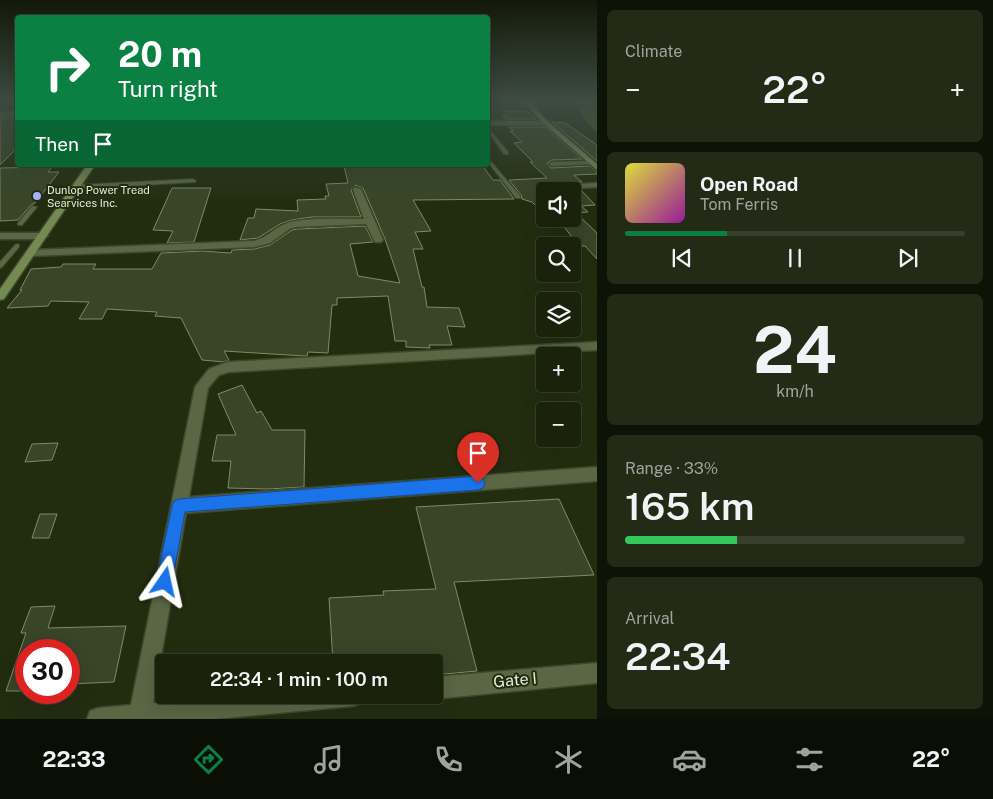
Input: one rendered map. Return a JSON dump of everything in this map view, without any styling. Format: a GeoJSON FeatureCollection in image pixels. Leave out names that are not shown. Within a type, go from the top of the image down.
{"type":"FeatureCollection","features":[{"type":"Feature","properties":{"kind":"main road"},"geometry":{"type":"LineString","coordinates":[[559,135],[597,168]]}},
{"type":"Feature","properties":{"kind":"main road"},"geometry":{"type":"LineString","coordinates":[[0,297],[32,253],[89,167]]}},
{"type":"Feature","properties":{"kind":"street"},"geometry":{"type":"LineString","coordinates":[[581,186],[597,185]]}},
{"type":"Feature","properties":{"kind":"street"},"geometry":{"type":"LineString","coordinates":[[357,189],[378,240]]}},
{"type":"Feature","properties":{"kind":"street"},"geometry":{"type":"LineString","coordinates":[[32,253],[254,244],[267,241],[288,226],[297,224],[369,221]]}},
{"type":"Feature","properties":{"kind":"street"},"geometry":{"type":"LineString","coordinates":[[0,236],[42,236]]}},
{"type":"Feature","properties":{"kind":"street"},"geometry":{"type":"LineString","coordinates":[[140,714],[202,387],[214,372],[228,367],[597,346]]}},
{"type":"Feature","properties":{"kind":"street"},"geometry":{"type":"LineString","coordinates":[[179,506],[597,474]]}},
{"type":"Feature","properties":{"kind":"street","name":"Gate I"},"geometry":{"type":"LineString","coordinates":[[443,687],[597,673]]}},
{"type":"Feature","properties":{"kind":"street"},"geometry":{"type":"LineString","coordinates":[[98,719],[252,704]]}},
{"type":"Feature","properties":{"kind":"lane"},"geometry":{"type":"LineString","coordinates":[[492,135],[506,153]]}},
{"type":"Feature","properties":{"kind":"lane"},"geometry":{"type":"LineString","coordinates":[[490,162],[518,197]]}},
{"type":"Feature","properties":{"kind":"lane"},"geometry":{"type":"LineString","coordinates":[[552,164],[591,163]]}},
{"type":"Feature","properties":{"kind":"lane"},"geometry":{"type":"LineString","coordinates":[[76,187],[193,181]]}},
{"type":"Feature","properties":{"kind":"lane"},"geometry":{"type":"LineString","coordinates":[[20,224],[34,207]]}},
{"type":"Feature","properties":{"kind":"lane"},"geometry":{"type":"LineString","coordinates":[[0,266],[17,246]]}},
{"type":"Feature","properties":{"kind":"building"},"geometry":{"type":"Polygon","coordinates":[[[0,135],[15,135],[15,150],[0,165],[0,135]]]}},
{"type":"Feature","properties":{"kind":"building"},"geometry":{"type":"Polygon","coordinates":[[[514,135],[554,135],[582,159],[552,160],[547,163],[551,168],[590,166],[597,174],[574,175],[582,182],[536,182],[536,206],[532,202],[522,199],[509,180],[547,178],[514,143],[522,142],[514,135]]]}},
{"type":"Feature","properties":{"kind":"building"},"geometry":{"type":"Polygon","coordinates":[[[566,135],[582,135],[597,145],[597,161],[566,135]]]}},
{"type":"Feature","properties":{"kind":"building"},"geometry":{"type":"Polygon","coordinates":[[[52,167],[48,172],[59,172],[35,203],[18,220],[0,221],[0,168],[52,167]]]}},
{"type":"Feature","properties":{"kind":"building"},"geometry":{"type":"Polygon","coordinates":[[[344,167],[483,167],[493,180],[500,180],[514,199],[413,200],[431,231],[415,232],[423,249],[413,249],[422,287],[424,287],[427,307],[459,308],[465,327],[447,326],[452,345],[429,345],[430,348],[406,347],[406,341],[395,341],[388,296],[337,298],[337,305],[332,305],[328,353],[308,352],[307,356],[304,356],[224,351],[229,360],[224,362],[202,360],[181,318],[155,316],[157,312],[107,309],[102,319],[79,319],[89,302],[51,301],[48,306],[7,308],[22,290],[20,290],[31,269],[61,267],[63,264],[96,264],[93,269],[152,269],[161,253],[202,251],[231,253],[232,250],[254,249],[270,245],[292,230],[297,229],[365,226],[373,242],[350,244],[358,276],[400,283],[385,239],[363,188],[355,185],[351,190],[361,217],[312,217],[292,220],[280,224],[258,238],[240,240],[248,218],[254,218],[256,209],[298,211],[297,200],[326,199],[325,196],[329,196],[326,184],[348,183],[344,167]]]}},
{"type":"Feature","properties":{"kind":"building"},"geometry":{"type":"Polygon","coordinates":[[[172,188],[211,188],[194,242],[167,243],[173,231],[153,230],[172,188]]]}},
{"type":"Feature","properties":{"kind":"building"},"geometry":{"type":"Polygon","coordinates":[[[581,190],[595,205],[581,206],[581,190]]]}},
{"type":"Feature","properties":{"kind":"building"},"geometry":{"type":"Polygon","coordinates":[[[581,206],[588,212],[581,213],[581,206]]]}},
{"type":"Feature","properties":{"kind":"building"},"geometry":{"type":"Polygon","coordinates":[[[581,218],[597,233],[597,259],[585,246],[581,246],[581,237],[572,237],[564,227],[581,227],[581,218]]]}},
{"type":"Feature","properties":{"kind":"building"},"geometry":{"type":"Polygon","coordinates":[[[242,385],[257,413],[261,411],[272,430],[305,430],[304,487],[268,489],[228,488],[231,461],[212,461],[217,435],[236,435],[218,394],[242,385]]]}},
{"type":"Feature","properties":{"kind":"building"},"geometry":{"type":"Polygon","coordinates":[[[58,443],[52,460],[25,462],[32,444],[58,443]]]}},
{"type":"Feature","properties":{"kind":"building"},"geometry":{"type":"Polygon","coordinates":[[[559,499],[594,575],[454,582],[477,671],[443,674],[443,654],[332,654],[329,598],[384,595],[383,591],[436,589],[416,507],[559,499]]]}},
{"type":"Feature","properties":{"kind":"building"},"geometry":{"type":"Polygon","coordinates":[[[40,514],[57,514],[49,538],[32,538],[40,514]]]}},
{"type":"Feature","properties":{"kind":"building"},"geometry":{"type":"Polygon","coordinates":[[[55,606],[48,628],[126,626],[114,682],[80,684],[80,639],[24,639],[26,633],[21,633],[31,607],[55,606]]]}},
{"type":"Feature","properties":{"kind":"building"},"geometry":{"type":"Polygon","coordinates":[[[15,665],[15,691],[6,691],[15,665]]]}},
{"type":"Feature","properties":{"kind":"place","name":"Dunlop Power Tread Searvices Inc."},"geometry":{"type":"Point","coordinates":[37,196]}},
{"type":"Feature","properties":{"kind":"route"},"geometry":{"type":"LineString","coordinates":[[165,582],[179,506],[478,483]]}}]}
